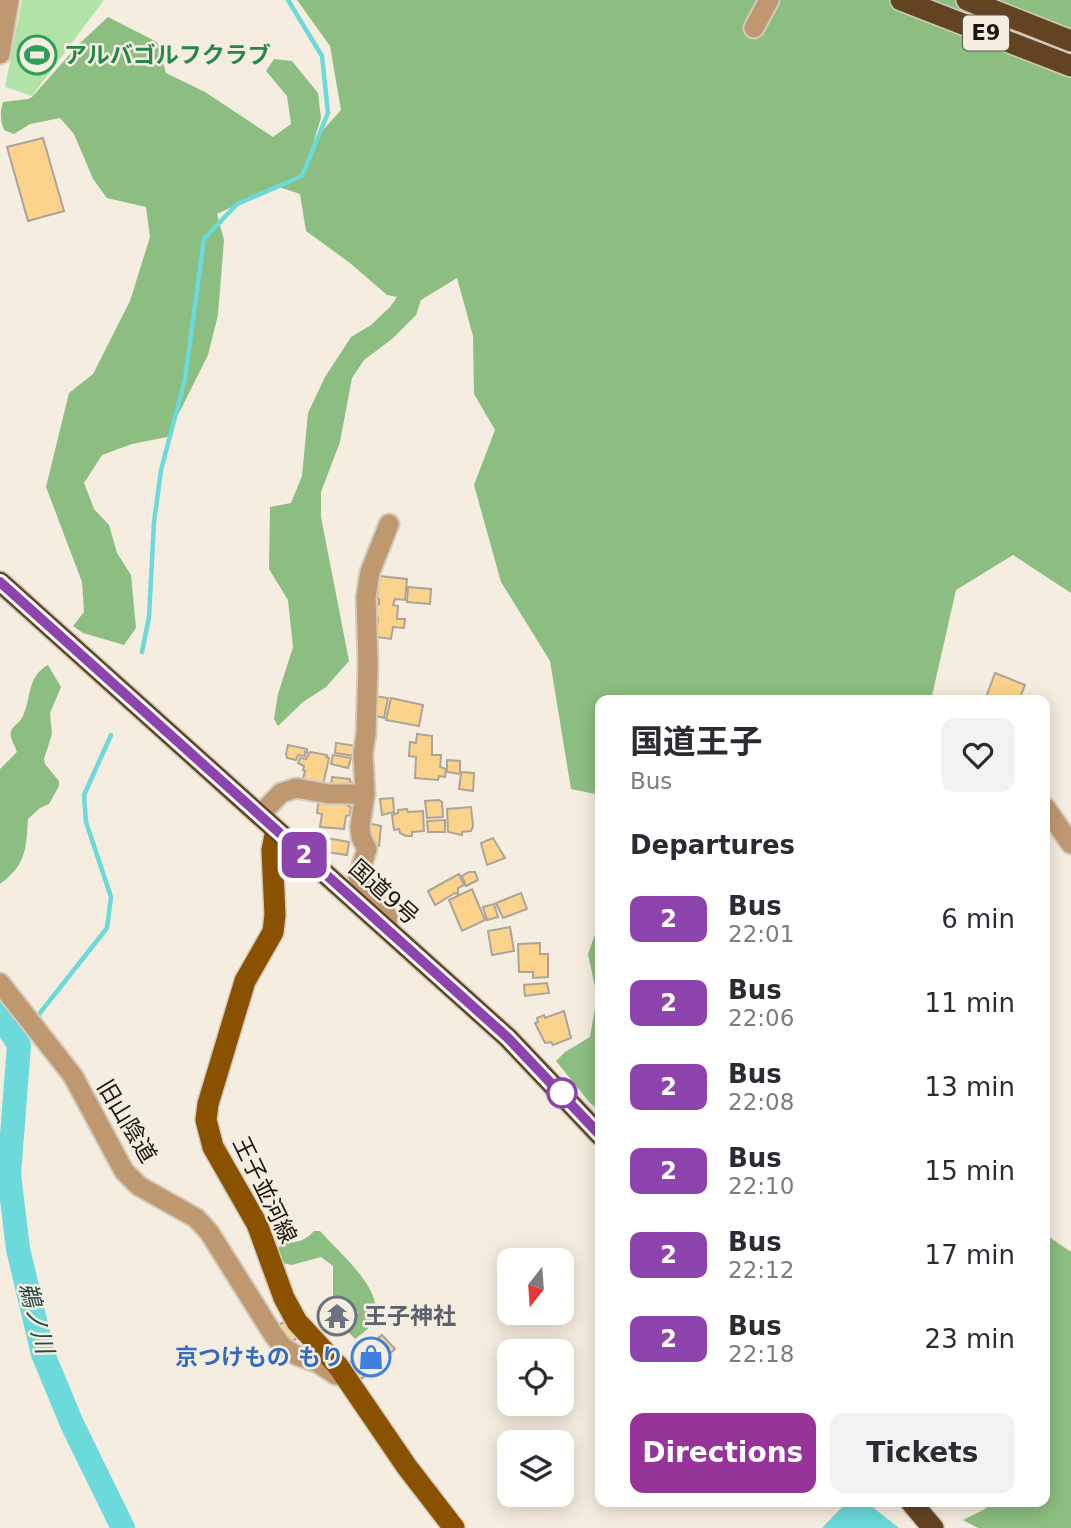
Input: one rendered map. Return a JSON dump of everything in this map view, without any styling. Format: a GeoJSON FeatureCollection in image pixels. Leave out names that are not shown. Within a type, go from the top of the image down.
{"type":"FeatureCollection","features":[{"type":"Feature","properties":{"kind":"highway","name":"E9"},"geometry":{"type":"LineString","coordinates":[[901,0],[1071,66]]}},
{"type":"Feature","properties":{"kind":"highway","name":"E9"},"geometry":{"type":"LineString","coordinates":[[967,0],[1071,41]]}},
{"type":"Feature","properties":{"kind":"highway","name":"国道9号"},"geometry":{"type":"LineString","coordinates":[[0,582],[508,1038],[595,1130]]}},
{"type":"Feature","properties":{"kind":"highway"},"geometry":{"type":"LineString","coordinates":[[915,1507],[933,1528]]}},
{"type":"Feature","properties":{"kind":"main road","name":"王子並河線"},"geometry":{"type":"LineString","coordinates":[[276,830],[272,850],[275,915],[273,932],[249,972],[242,991],[206,1120],[213,1147],[257,1224],[284,1298],[297,1322],[345,1375],[407,1467],[454,1528]]}},
{"type":"Feature","properties":{"kind":"street"},"geometry":{"type":"LineString","coordinates":[[0,54],[9,0]]}},
{"type":"Feature","properties":{"kind":"street"},"geometry":{"type":"LineString","coordinates":[[754,28],[769,0]]}},
{"type":"Feature","properties":{"kind":"street"},"geometry":{"type":"LineString","coordinates":[[386,929],[386,913],[365,892],[358,877],[367,849],[360,826],[365,794],[363,753],[368,664],[366,597],[370,572],[389,524]]}},
{"type":"Feature","properties":{"kind":"street"},"geometry":{"type":"LineString","coordinates":[[260,815],[281,793],[296,788],[329,793],[365,794]]}},
{"type":"Feature","properties":{"kind":"street"},"geometry":{"type":"LineString","coordinates":[[1050,814],[1071,844]]}},
{"type":"Feature","properties":{"kind":"street","name":"旧山陰道"},"geometry":{"type":"LineString","coordinates":[[0,983],[73,1076],[124,1171],[147,1191],[196,1218],[209,1233],[283,1347],[318,1363],[336,1375],[345,1375]]}},
{"type":"Feature","properties":{"kind":"green space","name":"アルバゴルフクラブ"},"geometry":{"type":"Polygon","coordinates":[[[22,0],[104,0],[32,96],[5,87],[22,0]]]}},
{"type":"Feature","properties":{"kind":"green space"},"geometry":{"type":"Polygon","coordinates":[[[297,0],[1071,0],[1071,593],[1013,555],[956,590],[932,695],[595,695],[595,794],[571,789],[550,661],[501,582],[474,485],[495,430],[474,394],[473,336],[457,278],[421,300],[416,315],[392,339],[364,360],[352,378],[340,442],[321,492],[321,517],[349,661],[326,687],[303,702],[278,726],[274,719],[278,694],[293,647],[288,600],[269,569],[270,507],[291,503],[302,476],[308,413],[325,377],[351,337],[371,325],[397,297],[387,295],[350,263],[306,231],[300,194],[276,186],[217,214],[224,240],[218,315],[208,355],[167,437],[132,444],[102,455],[84,483],[94,509],[109,525],[117,553],[131,575],[136,628],[124,645],[83,633],[73,626],[84,612],[82,582],[46,487],[69,393],[93,374],[130,301],[150,237],[146,207],[107,198],[93,179],[74,134],[60,118],[30,124],[14,134],[4,130],[1,116],[3,102],[32,97],[79,44],[108,17],[157,42],[166,73],[205,92],[273,137],[291,124],[287,96],[266,71],[274,59],[292,61],[318,93],[321,118],[314,140],[341,110],[330,46],[297,0]]]}},
{"type":"Feature","properties":{"kind":"green space"},"geometry":{"type":"Polygon","coordinates":[[[48,665],[61,687],[50,713],[52,734],[44,759],[59,781],[59,786],[49,804],[28,819],[20,863],[0,884],[0,769],[17,752],[11,739],[11,731],[22,718],[36,676],[48,665]]]}},
{"type":"Feature","properties":{"kind":"green space"},"geometry":{"type":"Polygon","coordinates":[[[595,935],[595,987],[588,954],[595,935]]]}},
{"type":"Feature","properties":{"kind":"green space"},"geometry":{"type":"Polygon","coordinates":[[[595,1008],[595,1107],[556,1061],[565,1052],[590,1037],[595,1008]]]}},
{"type":"Feature","properties":{"kind":"green space"},"geometry":{"type":"Polygon","coordinates":[[[314,1231],[320,1231],[349,1261],[360,1274],[374,1300],[376,1312],[372,1324],[355,1339],[341,1324],[341,1308],[333,1296],[333,1266],[321,1257],[292,1265],[282,1263],[278,1248],[303,1239],[314,1231]]]}},
{"type":"Feature","properties":{"kind":"green space"},"geometry":{"type":"Polygon","coordinates":[[[1050,1237],[1071,1252],[1071,1528],[978,1528],[963,1520],[985,1509],[1050,1507],[1050,1237]]]}},
{"type":"Feature","properties":{"kind":"water"},"geometry":{"type":"Polygon","coordinates":[[[842,1507],[872,1507],[899,1528],[822,1528],[842,1507]]]}},
{"type":"Feature","properties":{"kind":"building"},"geometry":{"type":"Polygon","coordinates":[[[43,138],[64,211],[28,221],[7,147],[43,138]]]}},
{"type":"Feature","properties":{"kind":"building"},"geometry":{"type":"Polygon","coordinates":[[[379,576],[407,579],[405,600],[395,599],[393,605],[398,606],[397,619],[405,619],[404,628],[393,627],[391,639],[376,637],[379,576]]]}},
{"type":"Feature","properties":{"kind":"building"},"geometry":{"type":"Polygon","coordinates":[[[408,587],[431,589],[430,604],[407,602],[408,587]]]}},
{"type":"Feature","properties":{"kind":"building"},"geometry":{"type":"Polygon","coordinates":[[[995,673],[1025,685],[1021,695],[987,695],[995,673]]]}},
{"type":"Feature","properties":{"kind":"building"},"geometry":{"type":"Polygon","coordinates":[[[375,696],[388,698],[384,718],[372,715],[375,696]]]}},
{"type":"Feature","properties":{"kind":"building"},"geometry":{"type":"Polygon","coordinates":[[[391,698],[423,705],[419,726],[386,720],[391,698]]]}},
{"type":"Feature","properties":{"kind":"building"},"geometry":{"type":"Polygon","coordinates":[[[417,734],[432,736],[432,755],[441,755],[440,767],[446,769],[445,777],[439,776],[438,780],[415,778],[416,757],[409,756],[410,742],[416,743],[417,734]]]}},
{"type":"Feature","properties":{"kind":"building"},"geometry":{"type":"Polygon","coordinates":[[[336,743],[357,746],[355,756],[335,753],[336,743]]]}},
{"type":"Feature","properties":{"kind":"building"},"geometry":{"type":"Polygon","coordinates":[[[288,745],[307,749],[307,753],[305,752],[305,756],[298,755],[296,760],[287,758],[288,745]]]}},
{"type":"Feature","properties":{"kind":"building"},"geometry":{"type":"Polygon","coordinates":[[[310,752],[327,755],[329,758],[323,785],[302,782],[304,766],[298,763],[300,758],[306,759],[310,752]]]}},
{"type":"Feature","properties":{"kind":"building"},"geometry":{"type":"Polygon","coordinates":[[[333,755],[351,758],[348,768],[331,764],[333,755]]]}},
{"type":"Feature","properties":{"kind":"building"},"geometry":{"type":"Polygon","coordinates":[[[447,760],[460,761],[460,772],[474,773],[473,791],[459,789],[461,774],[447,772],[447,760]]]}},
{"type":"Feature","properties":{"kind":"building"},"geometry":{"type":"Polygon","coordinates":[[[332,777],[350,779],[353,783],[352,790],[331,788],[332,777]]]}},
{"type":"Feature","properties":{"kind":"building"},"geometry":{"type":"Polygon","coordinates":[[[319,797],[347,800],[346,805],[351,807],[344,829],[320,827],[322,814],[317,813],[319,797]]]}},
{"type":"Feature","properties":{"kind":"building"},"geometry":{"type":"Polygon","coordinates":[[[393,798],[394,812],[382,815],[380,799],[393,798]]]}},
{"type":"Feature","properties":{"kind":"building"},"geometry":{"type":"Polygon","coordinates":[[[425,801],[442,802],[443,817],[427,818],[425,801]]]}},
{"type":"Feature","properties":{"kind":"building"},"geometry":{"type":"Polygon","coordinates":[[[471,807],[471,831],[462,832],[462,835],[448,832],[447,809],[471,807]]]}},
{"type":"Feature","properties":{"kind":"building"},"geometry":{"type":"Polygon","coordinates":[[[407,809],[408,812],[423,811],[424,831],[412,832],[412,836],[406,836],[400,833],[399,829],[394,830],[392,815],[398,813],[398,810],[407,809]]]}},
{"type":"Feature","properties":{"kind":"building"},"geometry":{"type":"Polygon","coordinates":[[[445,820],[445,832],[428,832],[427,821],[445,820]]]}},
{"type":"Feature","properties":{"kind":"building"},"geometry":{"type":"Polygon","coordinates":[[[367,823],[381,826],[379,846],[371,845],[367,823]]]}},
{"type":"Feature","properties":{"kind":"building"},"geometry":{"type":"Polygon","coordinates":[[[315,836],[325,837],[323,850],[314,846],[315,836]]]}},
{"type":"Feature","properties":{"kind":"building"},"geometry":{"type":"Polygon","coordinates":[[[327,838],[349,842],[347,855],[326,852],[327,838]]]}},
{"type":"Feature","properties":{"kind":"building"},"geometry":{"type":"Polygon","coordinates":[[[493,838],[505,858],[487,865],[481,843],[493,838]]]}},
{"type":"Feature","properties":{"kind":"building"},"geometry":{"type":"Polygon","coordinates":[[[475,872],[478,880],[466,886],[462,876],[475,872]]]}},
{"type":"Feature","properties":{"kind":"building"},"geometry":{"type":"Polygon","coordinates":[[[459,874],[464,885],[458,888],[458,894],[455,893],[435,905],[428,891],[459,874]]]}},
{"type":"Feature","properties":{"kind":"building"},"geometry":{"type":"Polygon","coordinates":[[[472,889],[485,920],[462,931],[449,900],[472,889]]]}},
{"type":"Feature","properties":{"kind":"building"},"geometry":{"type":"Polygon","coordinates":[[[521,893],[527,909],[503,918],[496,903],[521,893]]]}},
{"type":"Feature","properties":{"kind":"building"},"geometry":{"type":"Polygon","coordinates":[[[494,904],[498,917],[487,920],[483,907],[494,904]]]}},
{"type":"Feature","properties":{"kind":"building"},"geometry":{"type":"Polygon","coordinates":[[[510,927],[514,951],[492,955],[488,931],[510,927]]]}},
{"type":"Feature","properties":{"kind":"building"},"geometry":{"type":"Polygon","coordinates":[[[540,943],[540,954],[548,954],[548,977],[533,978],[533,972],[519,972],[518,944],[540,943]]]}},
{"type":"Feature","properties":{"kind":"building"},"geometry":{"type":"Polygon","coordinates":[[[547,983],[549,993],[525,996],[524,985],[547,983]]]}},
{"type":"Feature","properties":{"kind":"building"},"geometry":{"type":"Polygon","coordinates":[[[564,1011],[571,1038],[553,1045],[551,1042],[545,1043],[535,1023],[538,1022],[537,1018],[564,1011]]]}},
{"type":"Feature","properties":{"kind":"building"},"geometry":{"type":"Polygon","coordinates":[[[352,1303],[360,1313],[349,1321],[341,1312],[352,1303]]]}},
{"type":"Feature","properties":{"kind":"building"},"geometry":{"type":"Polygon","coordinates":[[[338,1314],[346,1324],[335,1332],[327,1322],[338,1314]]]}},
{"type":"Feature","properties":{"kind":"building"},"geometry":{"type":"Polygon","coordinates":[[[288,1320],[298,1338],[286,1344],[276,1326],[288,1320]]]}},
{"type":"Feature","properties":{"kind":"building","name":"京つけもの もり"},"geometry":{"type":"Polygon","coordinates":[[[382,1335],[395,1349],[360,1380],[347,1365],[382,1335]]]}},
{"type":"Feature","properties":{"kind":"waterway"},"geometry":{"type":"LineString","coordinates":[[142,652],[149,617],[154,522],[161,470],[185,379],[204,239],[237,204],[302,176],[328,113],[322,56],[288,0]]}},
{"type":"Feature","properties":{"kind":"waterway"},"geometry":{"type":"LineString","coordinates":[[36,1018],[107,928],[111,897],[86,822],[84,795],[111,735]]}},
{"type":"Feature","properties":{"kind":"waterway","name":"鵜ノ川"},"geometry":{"type":"LineString","coordinates":[[0,1014],[19,1045],[9,1174],[18,1249],[43,1354],[72,1424],[123,1528]]}},
{"type":"Feature","properties":{"kind":"waterway"},"geometry":{"type":"LineString","coordinates":[[19,1045],[30,1029]]}},
{"type":"Feature","properties":{"kind":"bus line","name":"2"},"geometry":{"type":"LineString","coordinates":[[0,582],[508,1038],[595,1129]]}},
{"type":"Feature","properties":{"kind":"place","name":"アルバゴルフクラブ"},"geometry":{"type":"Point","coordinates":[37,55]}},
{"type":"Feature","properties":{"kind":"place","name":"王子神社"},"geometry":{"type":"Point","coordinates":[337,1316]}},
{"type":"Feature","properties":{"kind":"place","name":"京つけもの もり"},"geometry":{"type":"Point","coordinates":[371,1357]}}]}
